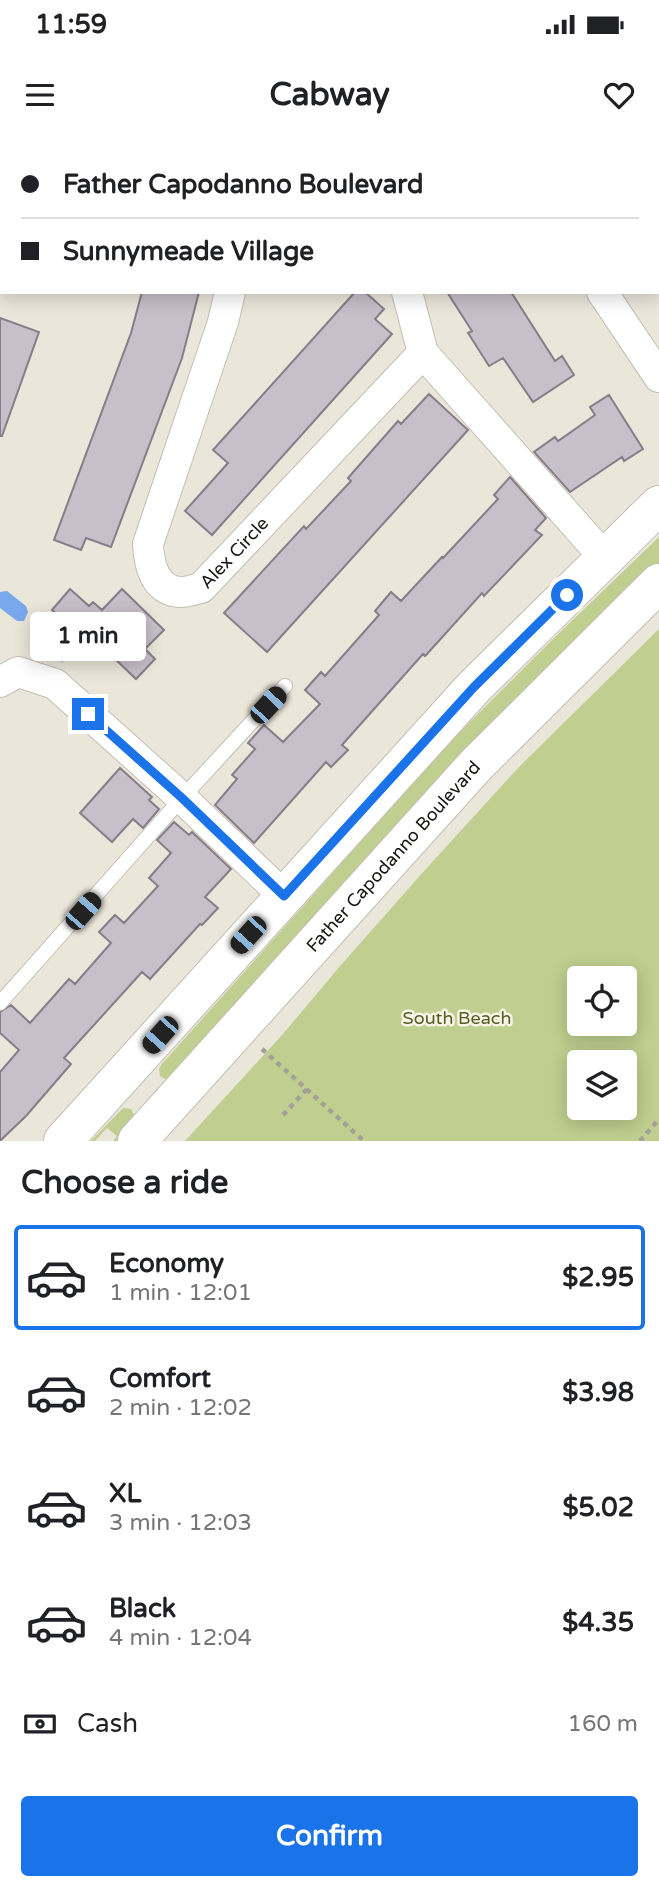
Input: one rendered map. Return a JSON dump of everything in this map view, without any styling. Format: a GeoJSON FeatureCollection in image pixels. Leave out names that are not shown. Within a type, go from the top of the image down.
{"type":"FeatureCollection","features":[{"type":"Feature","properties":{"kind":"main road"},"geometry":{"type":"LineString","coordinates":[[63,1141],[474,687],[659,505]]}},
{"type":"Feature","properties":{"kind":"main road","name":"Father Capodanno Boulevard"},"geometry":{"type":"LineString","coordinates":[[137,1141],[476,765],[659,583]]}},
{"type":"Feature","properties":{"kind":"main road"},"geometry":{"type":"LineString","coordinates":[[124,1074],[164,1111]]}},
{"type":"Feature","properties":{"kind":"street","name":"Alex Circle"},"geometry":{"type":"LineString","coordinates":[[230,294],[223,322],[148,544],[148,560],[153,574],[165,588],[181,593],[201,587],[423,352]]}},
{"type":"Feature","properties":{"kind":"street"},"geometry":{"type":"LineString","coordinates":[[408,294],[423,352],[605,558]]}},
{"type":"Feature","properties":{"kind":"street"},"geometry":{"type":"LineString","coordinates":[[603,294],[659,377]]}},
{"type":"Feature","properties":{"kind":"street"},"geometry":{"type":"LineString","coordinates":[[0,682],[18,672],[55,684],[182,798],[284,896]]}},
{"type":"Feature","properties":{"kind":"lane"},"geometry":{"type":"LineString","coordinates":[[0,1003],[285,686]]}},
{"type":"Feature","properties":{"kind":"path"},"geometry":{"type":"LineString","coordinates":[[259,1046],[365,1141]]}},
{"type":"Feature","properties":{"kind":"path"},"geometry":{"type":"LineString","coordinates":[[283,1115],[307,1089]]}},
{"type":"Feature","properties":{"kind":"path"},"geometry":{"type":"LineString","coordinates":[[640,1141],[659,1119]]}},
{"type":"Feature","properties":{"kind":"green space"},"geometry":{"type":"Polygon","coordinates":[[[659,537],[659,564],[589,631],[167,1080],[160,1076],[161,1065],[448,744],[659,537]]]}},
{"type":"Feature","properties":{"kind":"green space","name":"South Beach"},"geometry":{"type":"Polygon","coordinates":[[[659,629],[659,1141],[185,1141],[283,1034],[425,870],[519,767],[659,629]]]}},
{"type":"Feature","properties":{"kind":"green space"},"geometry":{"type":"Polygon","coordinates":[[[123,1108],[131,1109],[134,1118],[124,1134],[117,1141],[113,1141],[117,1136],[107,1128],[95,1141],[91,1141],[123,1108]]]}},
{"type":"Feature","properties":{"kind":"water"},"geometry":{"type":"Polygon","coordinates":[[[7,591],[26,606],[28,612],[24,621],[17,621],[0,608],[0,592],[7,591]]]}},
{"type":"Feature","properties":{"kind":"water"},"geometry":{"type":"Polygon","coordinates":[[[43,626],[50,626],[75,649],[72,656],[62,662],[38,640],[41,634],[38,631],[43,626]]]}},
{"type":"Feature","properties":{"kind":"building"},"geometry":{"type":"Polygon","coordinates":[[[141,294],[198,294],[182,358],[111,547],[86,538],[81,550],[54,540],[131,333],[141,294]]]}},
{"type":"Feature","properties":{"kind":"building"},"geometry":{"type":"Polygon","coordinates":[[[353,294],[367,294],[384,309],[375,319],[392,334],[212,535],[185,511],[228,463],[213,450],[353,294]]]}},
{"type":"Feature","properties":{"kind":"building"},"geometry":{"type":"Polygon","coordinates":[[[448,294],[512,294],[555,361],[562,356],[574,375],[533,402],[503,358],[489,366],[468,333],[472,331],[448,294]]]}},
{"type":"Feature","properties":{"kind":"building"},"geometry":{"type":"Polygon","coordinates":[[[0,318],[39,332],[2,436],[0,436],[0,318]]]}},
{"type":"Feature","properties":{"kind":"building"},"geometry":{"type":"Polygon","coordinates":[[[429,394],[468,430],[267,652],[224,613],[304,526],[306,529],[351,481],[348,478],[398,421],[401,424],[429,394]]]}},
{"type":"Feature","properties":{"kind":"building"},"geometry":{"type":"Polygon","coordinates":[[[609,395],[643,449],[624,461],[622,457],[570,492],[534,452],[555,437],[558,441],[595,415],[590,407],[609,395]]]}},
{"type":"Feature","properties":{"kind":"building"},"geometry":{"type":"Polygon","coordinates":[[[510,477],[546,518],[535,530],[542,535],[484,596],[482,593],[425,656],[423,654],[342,745],[348,750],[331,767],[326,762],[254,843],[215,805],[237,779],[232,775],[255,749],[248,743],[264,725],[283,742],[320,704],[305,690],[321,672],[325,676],[379,615],[375,611],[391,592],[401,601],[443,558],[498,499],[494,495],[510,477]]]}},
{"type":"Feature","properties":{"kind":"building"},"geometry":{"type":"Polygon","coordinates":[[[70,589],[89,606],[93,602],[102,610],[122,589],[164,630],[145,649],[155,659],[136,679],[111,655],[106,659],[52,610],[70,589]]]}},
{"type":"Feature","properties":{"kind":"building"},"geometry":{"type":"Polygon","coordinates":[[[120,768],[152,797],[149,800],[159,809],[143,828],[133,819],[112,842],[80,813],[120,768]]]}},
{"type":"Feature","properties":{"kind":"building"},"geometry":{"type":"Polygon","coordinates":[[[174,822],[189,835],[192,832],[231,869],[205,897],[218,908],[150,979],[142,972],[64,1058],[71,1064],[26,1116],[0,1141],[0,1072],[19,1050],[0,1033],[0,1012],[11,1005],[30,1023],[69,979],[75,984],[111,943],[99,932],[115,915],[124,923],[158,886],[149,878],[171,853],[157,840],[174,822]]]}},
{"type":"Feature","properties":{"kind":"route"},"geometry":{"type":"LineString","coordinates":[[88,714],[182,798],[284,896],[404,761],[567,595]]}}]}
